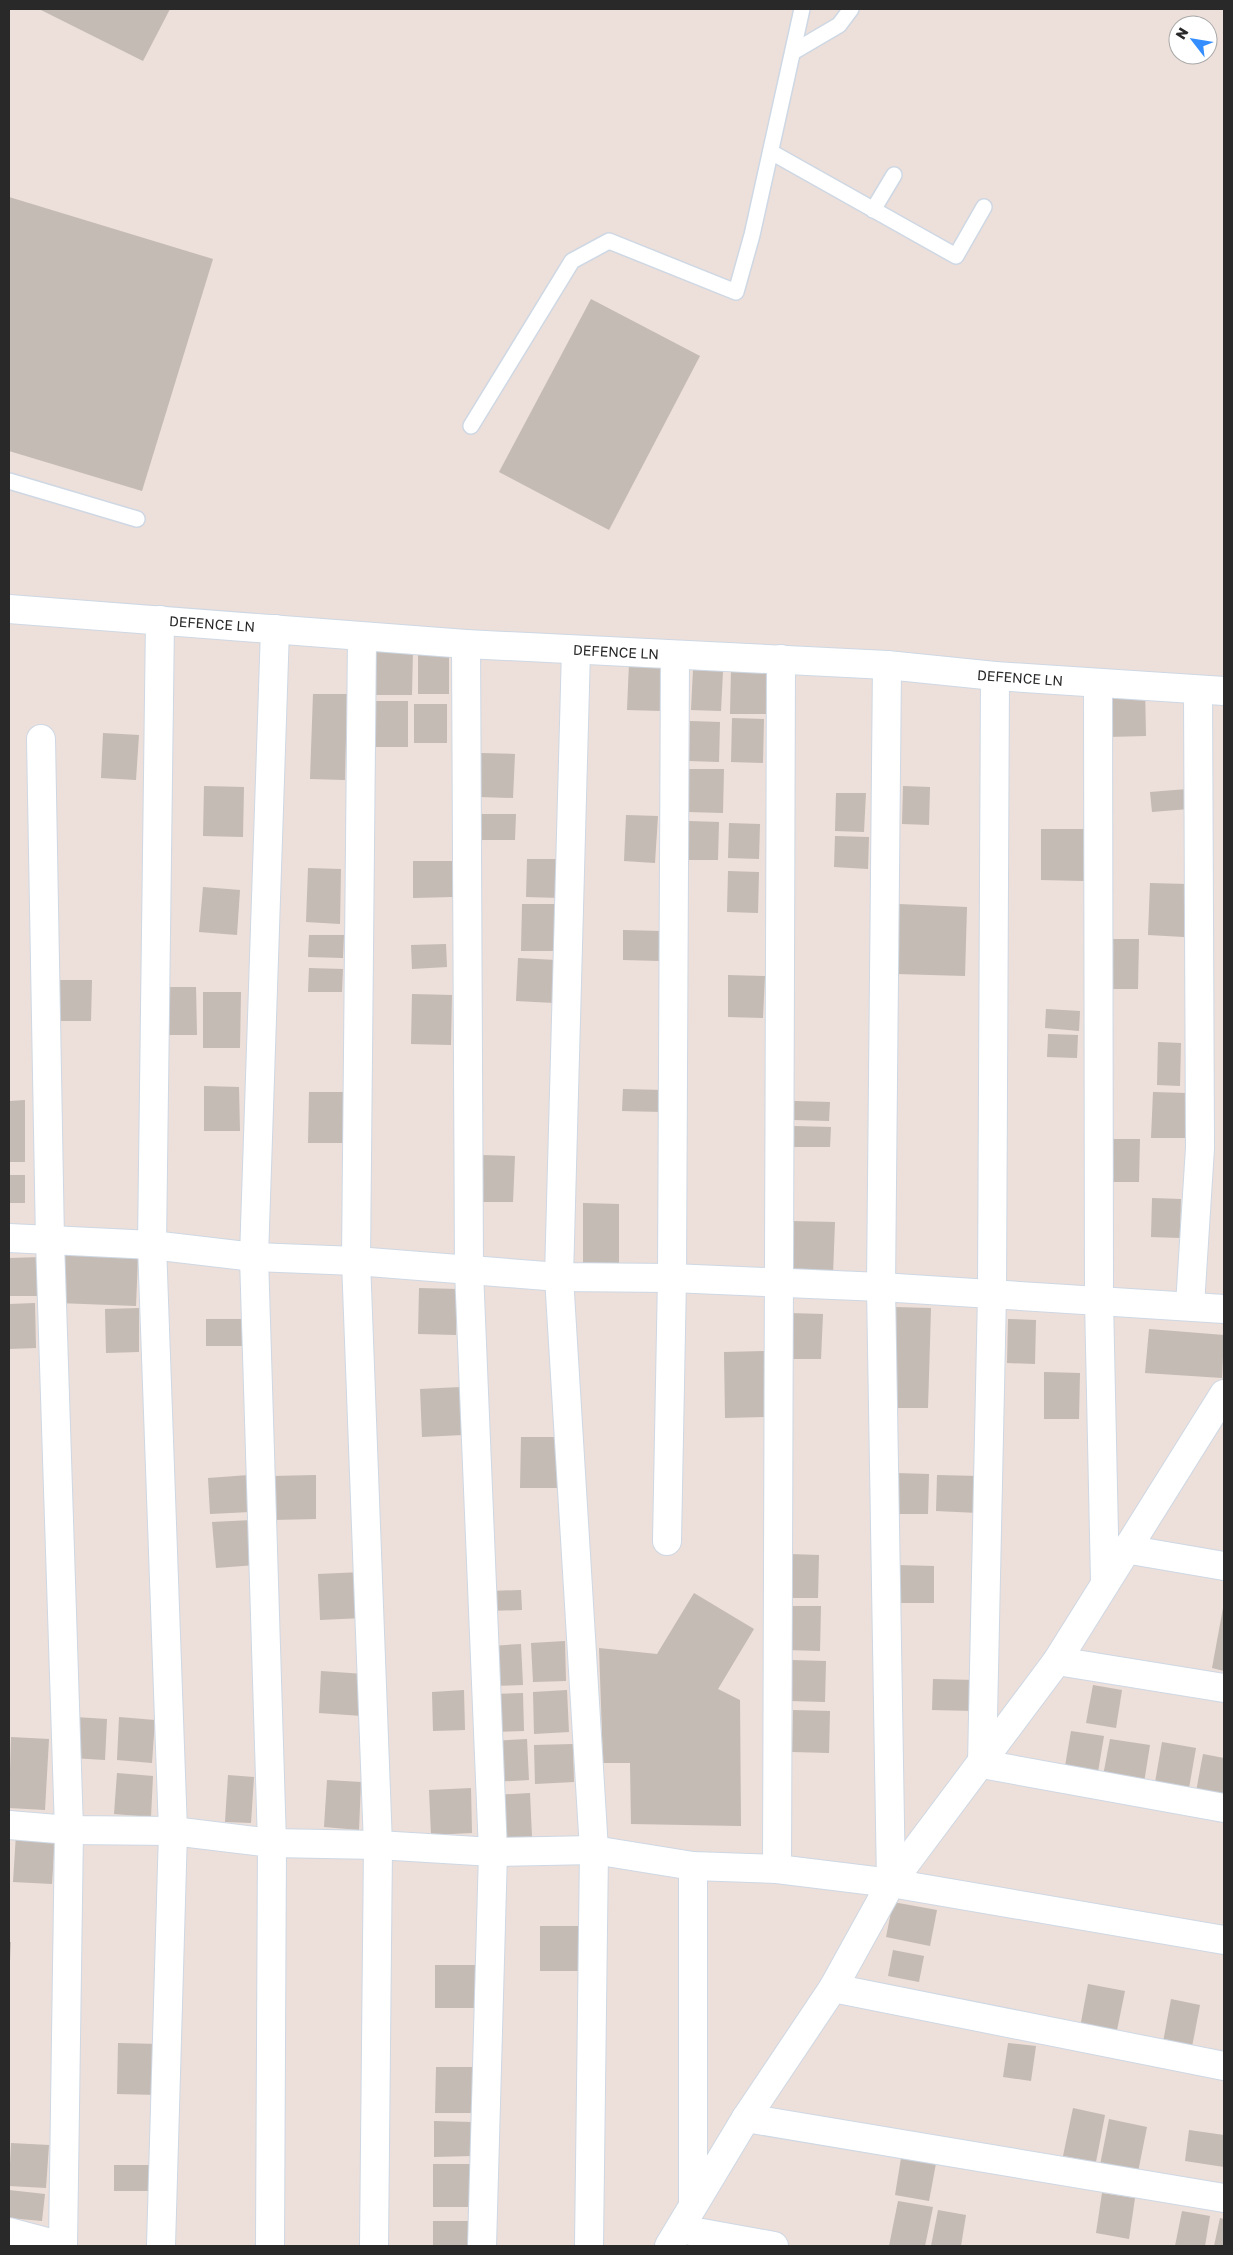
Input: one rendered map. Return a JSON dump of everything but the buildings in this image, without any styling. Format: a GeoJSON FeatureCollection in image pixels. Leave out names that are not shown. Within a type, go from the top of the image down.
{"type":"FeatureCollection","features":[{"type":"Feature","properties":{"kind":"street","name":"DEFENCE LN"},"geometry":{"type":"LineString","coordinates":[[9,609],[362,637],[576,650],[887,665],[995,676],[1211,691]]}},
{"type":"Feature","properties":{"kind":"street"},"geometry":{"type":"LineString","coordinates":[[160,620],[152,1245],[173,1831],[161,2246]]}},
{"type":"Feature","properties":{"kind":"street"},"geometry":{"type":"LineString","coordinates":[[270,2246],[272,1843],[254,1257],[275,629]]}},
{"type":"Feature","properties":{"kind":"street"},"geometry":{"type":"LineString","coordinates":[[362,637],[356,1261],[378,1845],[374,2246]]}},
{"type":"Feature","properties":{"kind":"street"},"geometry":{"type":"LineString","coordinates":[[466,644],[469,1271],[493,1852],[482,2246]]}},
{"type":"Feature","properties":{"kind":"street"},"geometry":{"type":"LineString","coordinates":[[576,650],[559,1277],[594,1850],[589,2246]]}},
{"type":"Feature","properties":{"kind":"street"},"geometry":{"type":"LineString","coordinates":[[667,1541],[672,1278],[675,655]]}},
{"type":"Feature","properties":{"kind":"street"},"geometry":{"type":"LineString","coordinates":[[777,1869],[781,659]]}},
{"type":"Feature","properties":{"kind":"street"},"geometry":{"type":"LineString","coordinates":[[887,665],[881,1287],[891,1883]]}},
{"type":"Feature","properties":{"kind":"street"},"geometry":{"type":"LineString","coordinates":[[982,1764],[992,1294],[995,676]]}},
{"type":"Feature","properties":{"kind":"street"},"geometry":{"type":"LineString","coordinates":[[1098,683],[1099,1300],[1105,1582]]}},
{"type":"Feature","properties":{"kind":"street"},"geometry":{"type":"LineString","coordinates":[[1190,1305],[1200,1148],[1211,691]]}},
{"type":"Feature","properties":{"kind":"street"},"geometry":{"type":"LineString","coordinates":[[9,2232],[62,2246],[69,1830],[50,1241],[41,739]]}},
{"type":"Feature","properties":{"kind":"street"},"geometry":{"type":"LineString","coordinates":[[9,1238],[152,1245],[254,1257],[356,1261],[559,1277],[672,1278],[881,1287],[1190,1305],[1224,1309]]}},
{"type":"Feature","properties":{"kind":"street"},"geometry":{"type":"LineString","coordinates":[[774,2246],[674,2238],[746,2118],[833,1988],[891,1883],[982,1764],[1057,1661],[1125,1550],[1213,1430],[1224,1394]]}},
{"type":"Feature","properties":{"kind":"street"},"geometry":{"type":"LineString","coordinates":[[1125,1550],[1224,1566]]}},
{"type":"Feature","properties":{"kind":"street"},"geometry":{"type":"LineString","coordinates":[[1057,1661],[1224,1688]]}},
{"type":"Feature","properties":{"kind":"street"},"geometry":{"type":"LineString","coordinates":[[982,1764],[1224,1808]]}},
{"type":"Feature","properties":{"kind":"street"},"geometry":{"type":"LineString","coordinates":[[9,1825],[69,1830],[173,1831],[272,1843],[378,1845],[493,1852],[594,1850],[694,1866],[777,1869],[891,1883],[1224,1940]]}},
{"type":"Feature","properties":{"kind":"street"},"geometry":{"type":"LineString","coordinates":[[693,2205],[694,1866]]}},
{"type":"Feature","properties":{"kind":"street"},"geometry":{"type":"LineString","coordinates":[[833,1988],[1224,2066]]}},
{"type":"Feature","properties":{"kind":"street"},"geometry":{"type":"LineString","coordinates":[[746,2118],[1224,2198]]}},
{"type":"Feature","properties":{"kind":"lane"},"geometry":{"type":"LineString","coordinates":[[471,426],[572,261],[609,240],[736,292],[752,235],[802,9]]}},
{"type":"Feature","properties":{"kind":"lane"},"geometry":{"type":"LineString","coordinates":[[792,52],[839,25],[851,9]]}},
{"type":"Feature","properties":{"kind":"lane"},"geometry":{"type":"LineString","coordinates":[[771,152],[956,256],[984,207]]}},
{"type":"Feature","properties":{"kind":"lane"},"geometry":{"type":"LineString","coordinates":[[873,210],[894,176]]}},
{"type":"Feature","properties":{"kind":"lane"},"geometry":{"type":"LineString","coordinates":[[9,481],[137,519]]}}]}
